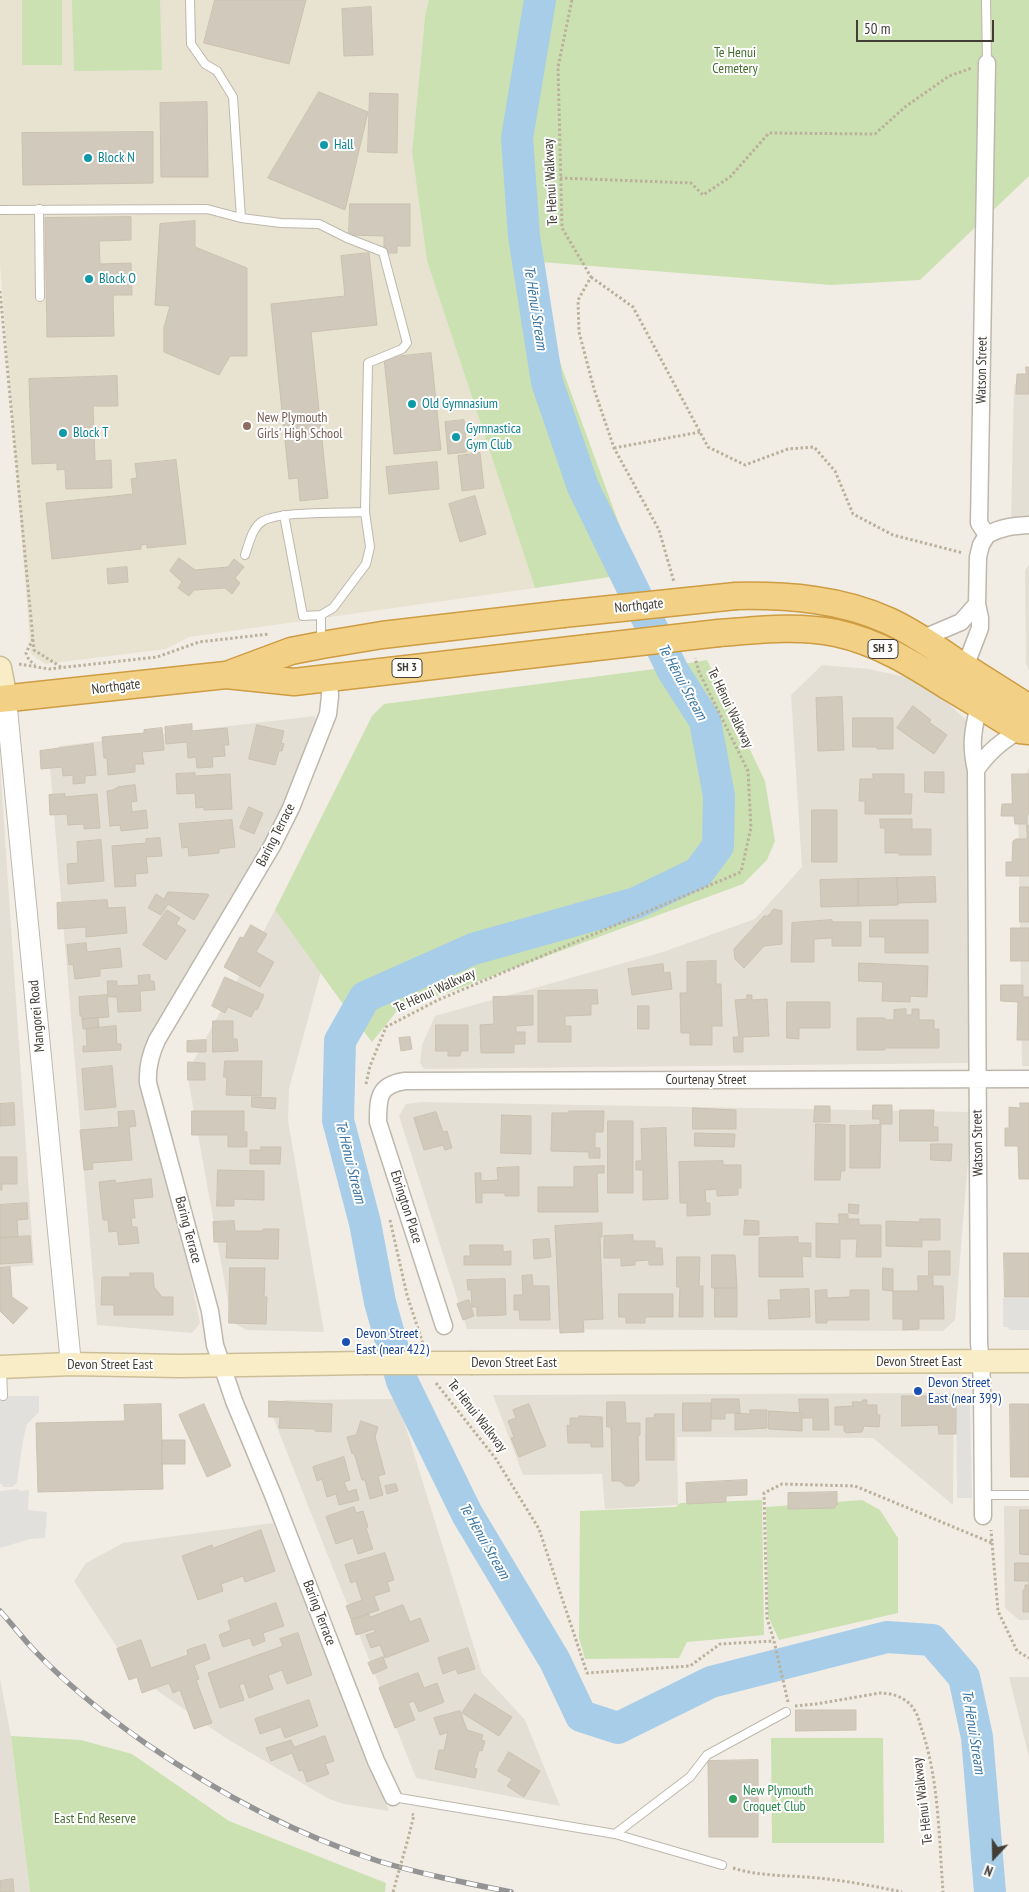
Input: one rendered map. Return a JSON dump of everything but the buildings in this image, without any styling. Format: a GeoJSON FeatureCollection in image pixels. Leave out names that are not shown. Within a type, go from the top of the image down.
{"type":"FeatureCollection","features":[{"type":"Feature","properties":{"kind":"highway","name":"Northgate"},"geometry":{"type":"LineString","coordinates":[[226,675],[291,651],[382,635],[736,596],[784,596],[837,604],[862,610],[890,621],[965,667],[1026,723]]}},
{"type":"Feature","properties":{"kind":"highway","name":"Northgate"},"geometry":{"type":"LineString","coordinates":[[2,700],[226,675],[294,682],[329,676],[777,628],[817,630],[849,636],[877,646],[905,659],[979,705],[1026,723]]}},
{"type":"Feature","properties":{"kind":"main road","name":"Mangorei Road"},"geometry":{"type":"LineString","coordinates":[[0,668],[2,700]]}},
{"type":"Feature","properties":{"kind":"main road","name":"Devon Street East"},"geometry":{"type":"LineString","coordinates":[[1,1367],[71,1364],[1029,1361]]}},
{"type":"Feature","properties":{"kind":"street","name":"Watson Street"},"geometry":{"type":"LineString","coordinates":[[987,63],[978,522],[987,535]]}},
{"type":"Feature","properties":{"kind":"street"},"geometry":{"type":"LineString","coordinates":[[965,667],[980,628],[977,604],[978,557],[981,545],[987,535],[998,529],[1010,526],[1029,526]]}},
{"type":"Feature","properties":{"kind":"street"},"geometry":{"type":"LineString","coordinates":[[921,639],[961,622],[977,604]]}},
{"type":"Feature","properties":{"kind":"street","name":"Baring Terrace"},"geometry":{"type":"LineString","coordinates":[[329,676],[330,696],[328,714],[291,808],[272,846],[157,1040],[150,1055],[147,1069],[148,1083],[210,1311],[215,1345],[221,1365],[241,1421],[273,1495],[376,1761],[393,1797]]}},
{"type":"Feature","properties":{"kind":"street","name":"Mangorei Road"},"geometry":{"type":"LineString","coordinates":[[2,700],[71,1364]]}},
{"type":"Feature","properties":{"kind":"street","name":"Watson Street"},"geometry":{"type":"LineString","coordinates":[[979,705],[972,739],[972,750],[976,770],[977,1079],[983,1516]]}},
{"type":"Feature","properties":{"kind":"street"},"geometry":{"type":"LineString","coordinates":[[976,770],[989,752],[1026,723]]}},
{"type":"Feature","properties":{"kind":"street","name":"Courtenay Street"},"geometry":{"type":"LineString","coordinates":[[384,1088],[392,1082],[405,1080],[1029,1079]]}},
{"type":"Feature","properties":{"kind":"street","name":"Ebrington Place"},"geometry":{"type":"LineString","coordinates":[[384,1088],[378,1102],[378,1122],[444,1326]]}},
{"type":"Feature","properties":{"kind":"lane"},"geometry":{"type":"LineString","coordinates":[[190,0],[191,44],[205,64],[217,71],[234,97],[241,218]]}},
{"type":"Feature","properties":{"kind":"lane"},"geometry":{"type":"LineString","coordinates":[[986,0],[987,63]]}},
{"type":"Feature","properties":{"kind":"lane"},"geometry":{"type":"LineString","coordinates":[[39,209],[40,297]]}},
{"type":"Feature","properties":{"kind":"lane"},"geometry":{"type":"LineString","coordinates":[[0,210],[206,209],[241,218],[281,223],[319,224],[347,238],[383,252],[407,343],[402,349],[368,363],[364,512],[370,547],[366,564],[333,608],[320,614],[303,616],[284,515]]}},
{"type":"Feature","properties":{"kind":"lane"},"geometry":{"type":"LineString","coordinates":[[245,555],[254,530],[263,521],[284,515],[364,512]]}},
{"type":"Feature","properties":{"kind":"lane"},"geometry":{"type":"LineString","coordinates":[[320,614],[322,645]]}},
{"type":"Feature","properties":{"kind":"lane"},"geometry":{"type":"LineString","coordinates":[[1,1367],[2,1396]]}},
{"type":"Feature","properties":{"kind":"lane"},"geometry":{"type":"LineString","coordinates":[[984,1495],[1029,1495]]}},
{"type":"Feature","properties":{"kind":"lane"},"geometry":{"type":"LineString","coordinates":[[615,1834],[690,1777],[707,1755],[786,1712]]}},
{"type":"Feature","properties":{"kind":"lane"},"geometry":{"type":"LineString","coordinates":[[393,1797],[615,1834],[722,1865]]}},
{"type":"Feature","properties":{"kind":"path","name":"Te Hēnui Walkway"},"geometry":{"type":"LineString","coordinates":[[572,0],[558,67],[562,228],[591,278]]}},
{"type":"Feature","properties":{"kind":"path"},"geometry":{"type":"LineString","coordinates":[[560,178],[691,183],[703,195],[730,177],[769,132],[875,134],[905,107],[949,76],[987,63]]}},
{"type":"Feature","properties":{"kind":"path"},"geometry":{"type":"LineString","coordinates":[[675,587],[659,530],[614,448],[594,389],[578,332],[578,300],[591,278],[633,307],[708,447],[745,465],[788,449],[814,447],[835,471],[853,514],[893,535],[978,557]]}},
{"type":"Feature","properties":{"kind":"path"},"geometry":{"type":"LineString","coordinates":[[0,291],[34,650],[62,668]]}},
{"type":"Feature","properties":{"kind":"path"},"geometry":{"type":"LineString","coordinates":[[614,448],[700,432]]}},
{"type":"Feature","properties":{"kind":"path"},"geometry":{"type":"LineString","coordinates":[[33,639],[26,653],[29,660],[37,667]]}},
{"type":"Feature","properties":{"kind":"path","name":"Te Hēnui Walkway"},"geometry":{"type":"LineString","coordinates":[[364,1091],[370,1066],[386,1027],[438,1000],[741,872],[751,828],[748,771],[699,672],[694,653]]}},
{"type":"Feature","properties":{"kind":"path"},"geometry":{"type":"LineString","coordinates":[[23,660],[29,660]]}},
{"type":"Feature","properties":{"kind":"path"},"geometry":{"type":"LineString","coordinates":[[388,1211],[407,1295],[424,1346]]}},
{"type":"Feature","properties":{"kind":"path","name":"Te Hēnui Walkway"},"geometry":{"type":"LineString","coordinates":[[435,1381],[496,1459],[539,1530],[587,1673],[690,1666],[720,1644],[774,1641],[790,1707],[880,1692],[900,1697],[915,1711],[928,1749],[936,1798],[943,1892]]}},
{"type":"Feature","properties":{"kind":"path"},"geometry":{"type":"LineString","coordinates":[[774,1641],[767,1618],[764,1493],[782,1484],[855,1486],[992,1543]]}},
{"type":"Feature","properties":{"kind":"path"},"geometry":{"type":"LineString","coordinates":[[983,1516],[991,1522],[998,1611],[1017,1651],[1029,1658]]}},
{"type":"Feature","properties":{"kind":"path"},"geometry":{"type":"LineString","coordinates":[[393,1797],[414,1815],[394,1892]]}},
{"type":"Feature","properties":{"kind":"path"},"geometry":{"type":"LineString","coordinates":[[722,1865],[747,1872],[777,1877],[851,1882],[902,1892]]}},
{"type":"Feature","properties":{"kind":"shaded area","name":"New Plymouth Girls' High School"},"geometry":{"type":"Polygon","coordinates":[[[0,0],[429,0],[425,16],[412,152],[427,261],[535,588],[189,637],[166,649],[45,664],[31,654],[0,264],[0,0]]]}},
{"type":"Feature","properties":{"kind":"shaded area"},"geometry":{"type":"Polygon","coordinates":[[[1014,384],[1029,384],[1029,523],[1011,523],[1014,384]]]}},
{"type":"Feature","properties":{"kind":"shaded area"},"geometry":{"type":"Polygon","coordinates":[[[1029,565],[1029,671],[1026,664],[1025,570],[1029,565]]]}},
{"type":"Feature","properties":{"kind":"shaded area"},"geometry":{"type":"Polygon","coordinates":[[[822,665],[869,669],[910,678],[948,703],[969,723],[972,1063],[424,1069],[420,1063],[422,1045],[435,1016],[663,952],[755,919],[802,867],[791,695],[822,665]]]}},
{"type":"Feature","properties":{"kind":"shaded area"},"geometry":{"type":"Polygon","coordinates":[[[315,716],[319,736],[148,1068],[200,1323],[192,1333],[97,1325],[50,768],[52,758],[59,746],[315,716]]]}},
{"type":"Feature","properties":{"kind":"shaded area"},"geometry":{"type":"Polygon","coordinates":[[[0,764],[34,1265],[0,1268],[0,764]]]}},
{"type":"Feature","properties":{"kind":"shaded area"},"geometry":{"type":"Polygon","coordinates":[[[1029,767],[1029,1066],[1022,1066],[1018,803],[1022,783],[1029,767]]]}},
{"type":"Feature","properties":{"kind":"shaded area"},"geometry":{"type":"Polygon","coordinates":[[[275,910],[321,971],[289,1089],[288,1120],[324,1332],[246,1330],[237,1325],[231,1318],[187,1073],[275,910]]]}},
{"type":"Feature","properties":{"kind":"shaded area"},"geometry":{"type":"Polygon","coordinates":[[[421,1102],[972,1112],[955,1320],[943,1331],[467,1329],[399,1116],[406,1104],[421,1102]]]}},
{"type":"Feature","properties":{"kind":"shaded area"},"geometry":{"type":"Polygon","coordinates":[[[1003,1298],[1029,1298],[1029,1330],[1010,1330],[1007,1327],[1003,1327],[1003,1298]]]}},
{"type":"Feature","properties":{"kind":"shaded area"},"geometry":{"type":"Polygon","coordinates":[[[954,1393],[953,1505],[873,1438],[677,1437],[678,1505],[605,1509],[602,1474],[523,1475],[493,1395],[954,1393]]]}},
{"type":"Feature","properties":{"kind":"shaded area"},"geometry":{"type":"Polygon","coordinates":[[[0,1396],[39,1396],[39,1412],[27,1424],[17,1483],[12,1487],[4,1487],[0,1483],[0,1396]]]}},
{"type":"Feature","properties":{"kind":"shaded area"},"geometry":{"type":"Polygon","coordinates":[[[397,1399],[482,1673],[525,1720],[560,1806],[416,1778],[269,1407],[285,1400],[397,1399]]]}},
{"type":"Feature","properties":{"kind":"shaded area"},"geometry":{"type":"Polygon","coordinates":[[[970,1401],[972,1498],[957,1498],[956,1402],[970,1401]]]}},
{"type":"Feature","properties":{"kind":"shaded area"},"geometry":{"type":"Polygon","coordinates":[[[17,1489],[21,1491],[29,1490],[28,1510],[47,1512],[45,1538],[30,1539],[0,1548],[0,1491],[17,1489]]]}},
{"type":"Feature","properties":{"kind":"shaded area"},"geometry":{"type":"Polygon","coordinates":[[[1004,1506],[1029,1506],[1029,1620],[1019,1620],[1005,1608],[1004,1506]]]}},
{"type":"Feature","properties":{"kind":"shaded area"},"geometry":{"type":"Polygon","coordinates":[[[273,1523],[389,1811],[344,1804],[329,1799],[224,1737],[135,1675],[74,1581],[86,1563],[123,1543],[273,1523]]]}},
{"type":"Feature","properties":{"kind":"shaded area"},"geometry":{"type":"Polygon","coordinates":[[[1009,1677],[1029,1677],[1029,1757],[1009,1677]]]}},
{"type":"Feature","properties":{"kind":"shaded area"},"geometry":{"type":"Polygon","coordinates":[[[0,1679],[11,1736],[30,1892],[0,1892],[0,1679]]]}},
{"type":"Feature","properties":{"kind":"green space"},"geometry":{"type":"Polygon","coordinates":[[[22,0],[62,0],[62,65],[22,65],[22,0]]]}},
{"type":"Feature","properties":{"kind":"green space"},"geometry":{"type":"Polygon","coordinates":[[[72,0],[160,0],[162,70],[74,71],[72,0]]]}},
{"type":"Feature","properties":{"kind":"green space","name":"Te Henui Cemetery"},"geometry":{"type":"Polygon","coordinates":[[[429,0],[1029,0],[1029,176],[920,280],[831,285],[528,261],[562,368],[637,573],[535,588],[427,261],[412,152],[425,16],[429,0]]]}},
{"type":"Feature","properties":{"kind":"green space"},"geometry":{"type":"Polygon","coordinates":[[[707,660],[765,781],[775,841],[767,860],[743,884],[397,1011],[372,1042],[275,910],[372,716],[384,704],[647,670],[707,660]]]}},
{"type":"Feature","properties":{"kind":"green space"},"geometry":{"type":"Polygon","coordinates":[[[762,1500],[764,1635],[687,1642],[679,1658],[585,1659],[579,1638],[580,1511],[676,1507],[680,1503],[762,1500]]]}},
{"type":"Feature","properties":{"kind":"green space"},"geometry":{"type":"Polygon","coordinates":[[[862,1500],[880,1510],[898,1538],[898,1613],[779,1640],[768,1616],[766,1507],[862,1500]]]}},
{"type":"Feature","properties":{"kind":"green space","name":"East End Reserve"},"geometry":{"type":"Polygon","coordinates":[[[11,1736],[81,1740],[132,1754],[229,1821],[386,1883],[385,1892],[30,1892],[11,1736]]]}},
{"type":"Feature","properties":{"kind":"green space"},"geometry":{"type":"Polygon","coordinates":[[[771,1738],[883,1738],[884,1843],[772,1843],[771,1738]]]}},
{"type":"Feature","properties":{"kind":"waterway","name":"Te Hēnui Stream"},"geometry":{"type":"LineString","coordinates":[[540,0],[517,138],[524,236],[547,382],[583,487],[673,671],[705,721],[719,796],[718,846],[698,873],[636,903],[473,949],[365,997],[340,1041],[338,1120],[365,1223],[380,1302],[402,1381],[467,1514],[555,1661],[581,1716],[618,1728],[711,1682],[887,1637],[932,1640],[964,1677],[977,1737],[990,1892]]}},
{"type":"Feature","properties":{"kind":"railway"},"geometry":{"type":"LineString","coordinates":[[0,1611],[45,1661],[101,1710],[145,1743],[200,1779],[257,1811],[316,1838],[378,1861],[460,1882],[511,1892]]}},
{"type":"Feature","properties":{"kind":"place","name":"Hall"},"geometry":{"type":"Point","coordinates":[324,145]}},
{"type":"Feature","properties":{"kind":"place","name":"Block N"},"geometry":{"type":"Point","coordinates":[88,158]}},
{"type":"Feature","properties":{"kind":"place","name":"Block O"},"geometry":{"type":"Point","coordinates":[89,279]}},
{"type":"Feature","properties":{"kind":"place","name":"Old Gymnasium"},"geometry":{"type":"Point","coordinates":[412,404]}},
{"type":"Feature","properties":{"kind":"place","name":"New Plymouth Girls' High School"},"geometry":{"type":"Point","coordinates":[247,426]}},
{"type":"Feature","properties":{"kind":"place","name":"Block T"},"geometry":{"type":"Point","coordinates":[63,433]}},
{"type":"Feature","properties":{"kind":"place","name":"Gymnastica Gym Club"},"geometry":{"type":"Point","coordinates":[456,437]}},
{"type":"Feature","properties":{"kind":"place","name":"Devon Street East (near 422)"},"geometry":{"type":"Point","coordinates":[346,1342]}},
{"type":"Feature","properties":{"kind":"place","name":"Devon Street East (near 399)"},"geometry":{"type":"Point","coordinates":[918,1391]}},
{"type":"Feature","properties":{"kind":"place","name":"New Plymouth Croquet Club"},"geometry":{"type":"Point","coordinates":[733,1799]}}]}
